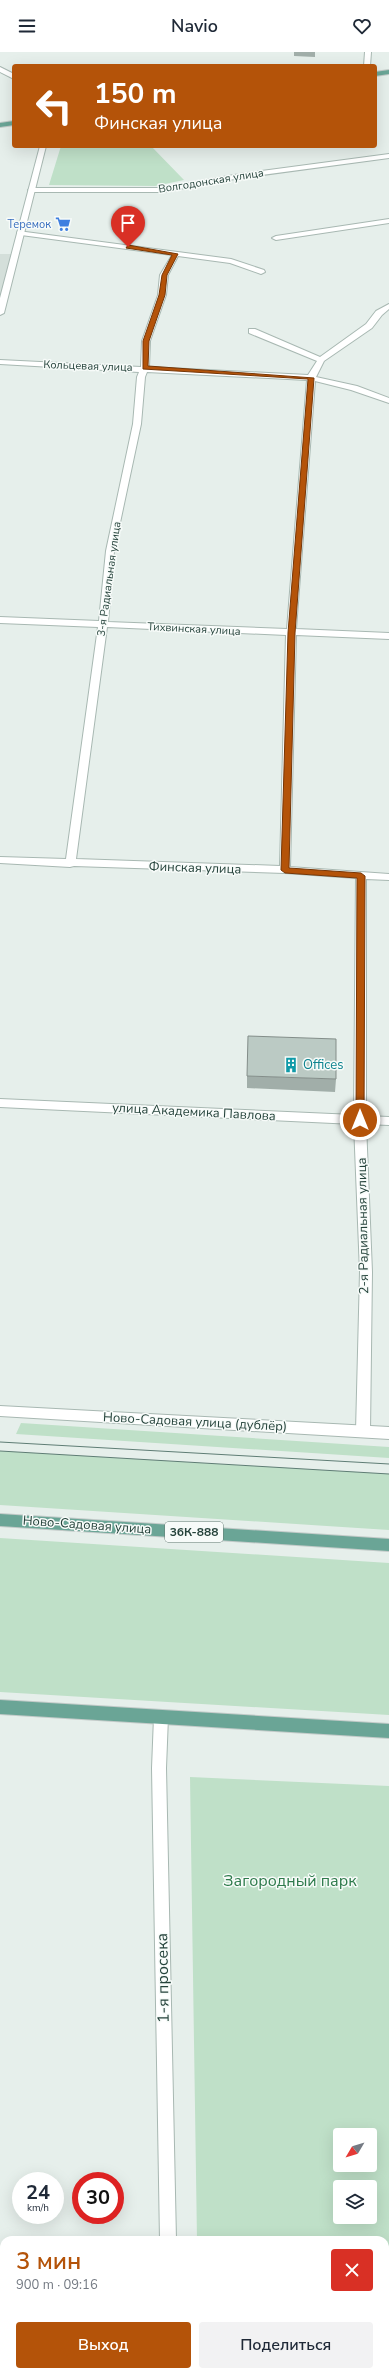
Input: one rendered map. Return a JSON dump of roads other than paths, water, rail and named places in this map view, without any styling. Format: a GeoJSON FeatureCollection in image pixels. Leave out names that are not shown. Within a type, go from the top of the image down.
{"type":"FeatureCollection","features":[{"type":"Feature","properties":{"kind":"main road"},"geometry":{"type":"LineString","coordinates":[[377,74],[389,72]]}},
{"type":"Feature","properties":{"kind":"main road"},"geometry":{"type":"LineString","coordinates":[[377,77],[389,76]]}},
{"type":"Feature","properties":{"kind":"main road"},"geometry":{"type":"LineString","coordinates":[[377,81],[389,80]]}},
{"type":"Feature","properties":{"kind":"main road"},"geometry":{"type":"LineString","coordinates":[[0,121],[12,120]]}},
{"type":"Feature","properties":{"kind":"main road"},"geometry":{"type":"LineString","coordinates":[[0,125],[12,123]]}},
{"type":"Feature","properties":{"kind":"main road"},"geometry":{"type":"LineString","coordinates":[[0,129],[12,127]]}},
{"type":"Feature","properties":{"kind":"main road","name":"Ново-Садовая улица"},"geometry":{"type":"LineString","coordinates":[[0,1520],[389,1545]]}},
{"type":"Feature","properties":{"kind":"main road"},"geometry":{"type":"LineString","coordinates":[[0,1707],[389,1731]]}},
{"type":"Feature","properties":{"kind":"street"},"geometry":{"type":"LineString","coordinates":[[367,64],[368,52]]}},
{"type":"Feature","properties":{"kind":"street"},"geometry":{"type":"LineString","coordinates":[[0,70],[12,76]]}},
{"type":"Feature","properties":{"kind":"street"},"geometry":{"type":"LineString","coordinates":[[0,313],[42,148]]}},
{"type":"Feature","properties":{"kind":"street","name":"Волгодонская улица"},"geometry":{"type":"LineString","coordinates":[[32,190],[162,190],[240,176],[389,156]]}},
{"type":"Feature","properties":{"kind":"street"},"geometry":{"type":"LineString","coordinates":[[276,238],[389,221]]}},
{"type":"Feature","properties":{"kind":"street"},"geometry":{"type":"LineString","coordinates":[[21,233],[231,261],[261,272]]}},
{"type":"Feature","properties":{"kind":"street","name":"3-я Радиальная улица"},"geometry":{"type":"LineString","coordinates":[[70,864],[103,625],[110,551],[137,424],[141,377],[145,368],[146,341],[162,295],[164,275],[176,254]]}},
{"type":"Feature","properties":{"kind":"street"},"geometry":{"type":"LineString","coordinates":[[285,870],[291,633],[311,378],[321,360],[369,326],[379,313],[389,306]]}},
{"type":"Feature","properties":{"kind":"street"},"geometry":{"type":"LineString","coordinates":[[252,331],[321,360]]}},
{"type":"Feature","properties":{"kind":"street","name":"Кольцевая улица"},"geometry":{"type":"LineString","coordinates":[[0,362],[145,368],[311,378],[354,388],[389,401]]}},
{"type":"Feature","properties":{"kind":"street","name":"Тихвинская улица"},"geometry":{"type":"LineString","coordinates":[[0,620],[389,636]]}},
{"type":"Feature","properties":{"kind":"street","name":"Финская улица"},"geometry":{"type":"LineString","coordinates":[[0,860],[70,864],[285,870],[389,877]]}},
{"type":"Feature","properties":{"kind":"street","name":"2-я Радиальная улица"},"geometry":{"type":"LineString","coordinates":[[361,876],[360,1120],[366,1272],[363,1431]]}},
{"type":"Feature","properties":{"kind":"street","name":"улица Академика Павлова"},"geometry":{"type":"LineString","coordinates":[[0,1103],[389,1121]]}},
{"type":"Feature","properties":{"kind":"street","name":"Ново-Садовая улица (дублёр)"},"geometry":{"type":"LineString","coordinates":[[0,1411],[389,1433]]}},
{"type":"Feature","properties":{"kind":"street","name":"1-я просека"},"geometry":{"type":"LineString","coordinates":[[161,1717],[160,1776],[168,2236]]}},
{"type":"Feature","properties":{"kind":"tram line"},"geometry":{"type":"LineString","coordinates":[[0,1442],[389,1464]]}},
{"type":"Feature","properties":{"kind":"tram line"},"geometry":{"type":"LineString","coordinates":[[0,1451],[389,1474]]}},
{"type":"Feature","properties":{"kind":"place","name":"Теремок"},"geometry":{"type":"Point","coordinates":[63,224]}},
{"type":"Feature","properties":{"kind":"place","name":"Offices"},"geometry":{"type":"Point","coordinates":[291,1065]}},
{"type":"Feature","properties":{"kind":"park label","name":"Загородный парк"},"geometry":{"type":"Point","coordinates":[290,1881]}}]}
